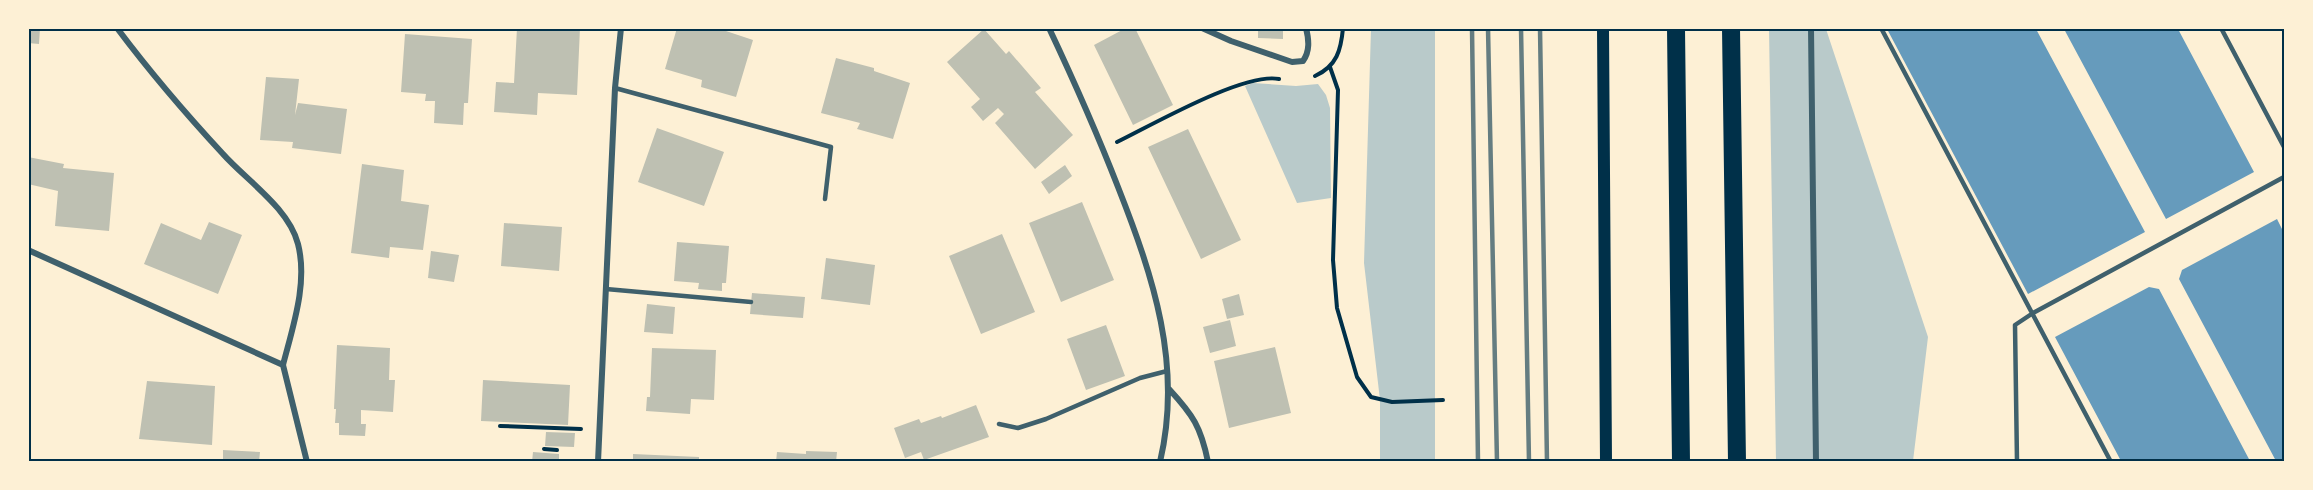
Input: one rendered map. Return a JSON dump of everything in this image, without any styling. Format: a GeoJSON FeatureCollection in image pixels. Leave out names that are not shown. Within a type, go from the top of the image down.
{"type":"FeatureCollection","features":[{"type":"Feature","properties":{"kind":"highway"},"geometry":{"type":"LineString","coordinates":[[1676,28],[1681,462]]}},
{"type":"Feature","properties":{"kind":"highway"},"geometry":{"type":"LineString","coordinates":[[1731,28],[1737,462]]}},
{"type":"Feature","properties":{"kind":"main road"},"geometry":{"type":"LineString","coordinates":[[1603,28],[1606,462]]}},
{"type":"Feature","properties":{"kind":"street"},"geometry":{"type":"LineString","coordinates":[[117,28],[170,96],[225,157],[279,208],[298,242],[302,270],[297,310],[283,365],[307,462]]}},
{"type":"Feature","properties":{"kind":"street"},"geometry":{"type":"LineString","coordinates":[[598,462],[615,88],[621,28]]}},
{"type":"Feature","properties":{"kind":"street"},"geometry":{"type":"LineString","coordinates":[[1049,28],[1103,149],[1152,280],[1162,321],[1169,390],[1160,462]]}},
{"type":"Feature","properties":{"kind":"street"},"geometry":{"type":"LineString","coordinates":[[1202,28],[1231,41],[1292,62],[1303,61],[1308,54],[1309,38],[1306,28]]}},
{"type":"Feature","properties":{"kind":"street"},"geometry":{"type":"LineString","coordinates":[[1811,28],[1816,462]]}},
{"type":"Feature","properties":{"kind":"street"},"geometry":{"type":"LineString","coordinates":[[28,250],[283,365]]}},
{"type":"Feature","properties":{"kind":"street"},"geometry":{"type":"LineString","coordinates":[[1169,390],[1190,412],[1203,435],[1208,462]]}},
{"type":"Feature","properties":{"kind":"lane"},"geometry":{"type":"LineString","coordinates":[[1881,28],[2111,462]]}},
{"type":"Feature","properties":{"kind":"lane"},"geometry":{"type":"LineString","coordinates":[[2221,28],[2284,147]]}},
{"type":"Feature","properties":{"kind":"lane"},"geometry":{"type":"LineString","coordinates":[[615,88],[831,147],[825,199]]}},
{"type":"Feature","properties":{"kind":"lane"},"geometry":{"type":"LineString","coordinates":[[2017,462],[2015,325],[2033,313],[2284,177]]}},
{"type":"Feature","properties":{"kind":"lane"},"geometry":{"type":"LineString","coordinates":[[606,289],[752,302]]}},
{"type":"Feature","properties":{"kind":"lane"},"geometry":{"type":"LineString","coordinates":[[999,424],[1018,428],[1046,419],[1140,378],[1167,371]]}},
{"type":"Feature","properties":{"kind":"path"},"geometry":{"type":"LineString","coordinates":[[1310,79],[1330,67],[1341,49],[1343,28]]}},
{"type":"Feature","properties":{"kind":"path"},"geometry":{"type":"LineString","coordinates":[[1330,67],[1338,90],[1333,260],[1337,308],[1357,377],[1371,398],[1392,402],[1443,400]]}},
{"type":"Feature","properties":{"kind":"path"},"geometry":{"type":"LineString","coordinates":[[1103,149],[1188,107],[1249,81],[1271,78],[1283,80]]}},
{"type":"Feature","properties":{"kind":"path"},"geometry":{"type":"LineString","coordinates":[[500,426],[560,428]]}},
{"type":"Feature","properties":{"kind":"path"},"geometry":{"type":"LineString","coordinates":[[544,449],[557,450]]}},
{"type":"Feature","properties":{"kind":"shaded area"},"geometry":{"type":"Polygon","coordinates":[[[1371,29],[1435,29],[1435,461],[1380,461],[1380,400],[1364,263],[1371,29]]]}},
{"type":"Feature","properties":{"kind":"shaded area"},"geometry":{"type":"Polygon","coordinates":[[[1769,29],[1826,29],[1928,337],[1913,461],[1776,461],[1769,29]]]}},
{"type":"Feature","properties":{"kind":"shaded area"},"geometry":{"type":"Polygon","coordinates":[[[1253,83],[1296,86],[1318,84],[1326,95],[1330,108],[1331,198],[1297,203],[1245,86],[1253,83]]]}},
{"type":"Feature","properties":{"kind":"water"},"geometry":{"type":"Polygon","coordinates":[[[1887,29],[2036,29],[2145,232],[2028,294],[1887,29]]]}},
{"type":"Feature","properties":{"kind":"water"},"geometry":{"type":"Polygon","coordinates":[[[2064,29],[2178,29],[2254,172],[2166,219],[2064,29]]]}},
{"type":"Feature","properties":{"kind":"water"},"geometry":{"type":"Polygon","coordinates":[[[2277,219],[2284,233],[2284,462],[2276,461],[2179,279],[2182,270],[2277,219]]]}},
{"type":"Feature","properties":{"kind":"water"},"geometry":{"type":"Polygon","coordinates":[[[2149,287],[2159,289],[2250,461],[2121,461],[2055,337],[2149,287]]]}},
{"type":"Feature","properties":{"kind":"building"},"geometry":{"type":"Polygon","coordinates":[[[28,28],[40,28],[39,44],[28,43],[28,28]]]}},
{"type":"Feature","properties":{"kind":"building"},"geometry":{"type":"Polygon","coordinates":[[[517,28],[580,28],[577,95],[538,93],[537,115],[494,112],[496,82],[514,83],[517,28]]]}},
{"type":"Feature","properties":{"kind":"building"},"geometry":{"type":"Polygon","coordinates":[[[677,28],[717,28],[753,40],[736,97],[701,87],[702,80],[665,69],[677,28]]]}},
{"type":"Feature","properties":{"kind":"building"},"geometry":{"type":"Polygon","coordinates":[[[1126,28],[1135,28],[1173,105],[1133,125],[1094,45],[1126,28]]]}},
{"type":"Feature","properties":{"kind":"building"},"geometry":{"type":"Polygon","coordinates":[[[1258,28],[1283,28],[1283,39],[1258,38],[1258,28]]]}},
{"type":"Feature","properties":{"kind":"building"},"geometry":{"type":"Polygon","coordinates":[[[984,29],[1006,54],[1009,51],[1041,88],[1035,92],[1073,135],[1035,169],[995,123],[1004,114],[998,108],[983,121],[971,107],[980,99],[947,62],[984,29]]]}},
{"type":"Feature","properties":{"kind":"building"},"geometry":{"type":"Polygon","coordinates":[[[405,34],[472,39],[468,103],[464,103],[463,125],[434,123],[435,101],[425,101],[426,94],[401,92],[405,34]]]}},
{"type":"Feature","properties":{"kind":"building"},"geometry":{"type":"Polygon","coordinates":[[[836,58],[874,68],[874,71],[910,83],[893,139],[857,129],[860,123],[821,113],[836,58]]]}},
{"type":"Feature","properties":{"kind":"building"},"geometry":{"type":"Polygon","coordinates":[[[266,77],[299,79],[295,115],[298,103],[347,109],[341,154],[292,148],[293,142],[260,140],[266,77]]]}},
{"type":"Feature","properties":{"kind":"building"},"geometry":{"type":"Polygon","coordinates":[[[657,128],[724,152],[704,206],[638,182],[657,128]]]}},
{"type":"Feature","properties":{"kind":"building"},"geometry":{"type":"Polygon","coordinates":[[[1188,129],[1241,240],[1201,259],[1148,147],[1188,129]]]}},
{"type":"Feature","properties":{"kind":"building"},"geometry":{"type":"Polygon","coordinates":[[[28,157],[64,164],[63,168],[114,173],[109,231],[55,226],[58,191],[28,184],[28,157]]]}},
{"type":"Feature","properties":{"kind":"building"},"geometry":{"type":"Polygon","coordinates":[[[362,164],[404,170],[401,201],[429,205],[423,250],[390,247],[389,258],[351,253],[362,164]]]}},
{"type":"Feature","properties":{"kind":"building"},"geometry":{"type":"Polygon","coordinates":[[[1065,165],[1072,176],[1049,194],[1041,182],[1065,165]]]}},
{"type":"Feature","properties":{"kind":"building"},"geometry":{"type":"Polygon","coordinates":[[[1082,202],[1114,280],[1061,302],[1029,223],[1082,202]]]}},
{"type":"Feature","properties":{"kind":"building"},"geometry":{"type":"Polygon","coordinates":[[[209,222],[242,235],[218,294],[144,264],[161,223],[201,240],[209,222]]]}},
{"type":"Feature","properties":{"kind":"building"},"geometry":{"type":"Polygon","coordinates":[[[504,223],[562,227],[559,271],[501,266],[504,223]]]}},
{"type":"Feature","properties":{"kind":"building"},"geometry":{"type":"Polygon","coordinates":[[[1002,234],[1035,312],[981,334],[949,256],[1002,234]]]}},
{"type":"Feature","properties":{"kind":"building"},"geometry":{"type":"Polygon","coordinates":[[[677,242],[729,246],[726,283],[722,283],[722,291],[698,289],[699,283],[674,281],[677,242]]]}},
{"type":"Feature","properties":{"kind":"building"},"geometry":{"type":"Polygon","coordinates":[[[431,251],[459,255],[454,282],[428,278],[431,251]]]}},
{"type":"Feature","properties":{"kind":"building"},"geometry":{"type":"Polygon","coordinates":[[[826,258],[875,265],[870,305],[821,299],[826,258]]]}},
{"type":"Feature","properties":{"kind":"building"},"geometry":{"type":"Polygon","coordinates":[[[752,293],[805,297],[803,318],[750,314],[752,293]]]}},
{"type":"Feature","properties":{"kind":"building"},"geometry":{"type":"Polygon","coordinates":[[[1239,294],[1244,315],[1227,319],[1222,299],[1239,294]]]}},
{"type":"Feature","properties":{"kind":"building"},"geometry":{"type":"Polygon","coordinates":[[[647,304],[675,307],[673,334],[644,332],[647,304]]]}},
{"type":"Feature","properties":{"kind":"building"},"geometry":{"type":"Polygon","coordinates":[[[1230,320],[1236,346],[1210,353],[1203,327],[1230,320]]]}},
{"type":"Feature","properties":{"kind":"building"},"geometry":{"type":"Polygon","coordinates":[[[1106,325],[1125,376],[1086,390],[1067,339],[1106,325]]]}},
{"type":"Feature","properties":{"kind":"building"},"geometry":{"type":"Polygon","coordinates":[[[337,345],[390,348],[389,380],[395,380],[393,412],[361,410],[361,424],[366,424],[365,436],[339,435],[339,423],[335,423],[337,345]]]}},
{"type":"Feature","properties":{"kind":"building"},"geometry":{"type":"Polygon","coordinates":[[[1275,347],[1291,413],[1229,428],[1214,361],[1275,347]]]}},
{"type":"Feature","properties":{"kind":"building"},"geometry":{"type":"Polygon","coordinates":[[[652,348],[716,350],[714,400],[691,399],[690,414],[646,411],[647,397],[650,397],[652,348]]]}},
{"type":"Feature","properties":{"kind":"building"},"geometry":{"type":"Polygon","coordinates":[[[483,380],[570,385],[568,425],[481,421],[483,380]]]}},
{"type":"Feature","properties":{"kind":"building"},"geometry":{"type":"Polygon","coordinates":[[[147,381],[215,386],[212,445],[139,439],[147,381]]]}},
{"type":"Feature","properties":{"kind":"building"},"geometry":{"type":"Polygon","coordinates":[[[976,405],[989,437],[924,460],[921,452],[905,458],[894,428],[919,419],[921,423],[941,416],[942,418],[976,405]]]}},
{"type":"Feature","properties":{"kind":"building"},"geometry":{"type":"Polygon","coordinates":[[[546,432],[575,433],[574,447],[545,446],[546,432]]]}},
{"type":"Feature","properties":{"kind":"building"},"geometry":{"type":"Polygon","coordinates":[[[223,450],[260,452],[259,462],[223,462],[223,450]]]}},
{"type":"Feature","properties":{"kind":"building"},"geometry":{"type":"Polygon","coordinates":[[[806,451],[837,452],[836,462],[776,462],[777,452],[806,454],[806,451]]]}},
{"type":"Feature","properties":{"kind":"building"},"geometry":{"type":"Polygon","coordinates":[[[533,452],[559,454],[559,462],[532,462],[533,452]]]}},
{"type":"Feature","properties":{"kind":"building"},"geometry":{"type":"Polygon","coordinates":[[[633,454],[699,457],[699,462],[633,462],[633,454]]]}},
{"type":"Feature","properties":{"kind":"railway"},"geometry":{"type":"LineString","coordinates":[[1472,28],[1478,462]]}},
{"type":"Feature","properties":{"kind":"railway"},"geometry":{"type":"LineString","coordinates":[[1488,28],[1497,462]]}},
{"type":"Feature","properties":{"kind":"railway"},"geometry":{"type":"LineString","coordinates":[[1521,28],[1529,462]]}},
{"type":"Feature","properties":{"kind":"railway"},"geometry":{"type":"LineString","coordinates":[[1540,28],[1547,462]]}}]}
